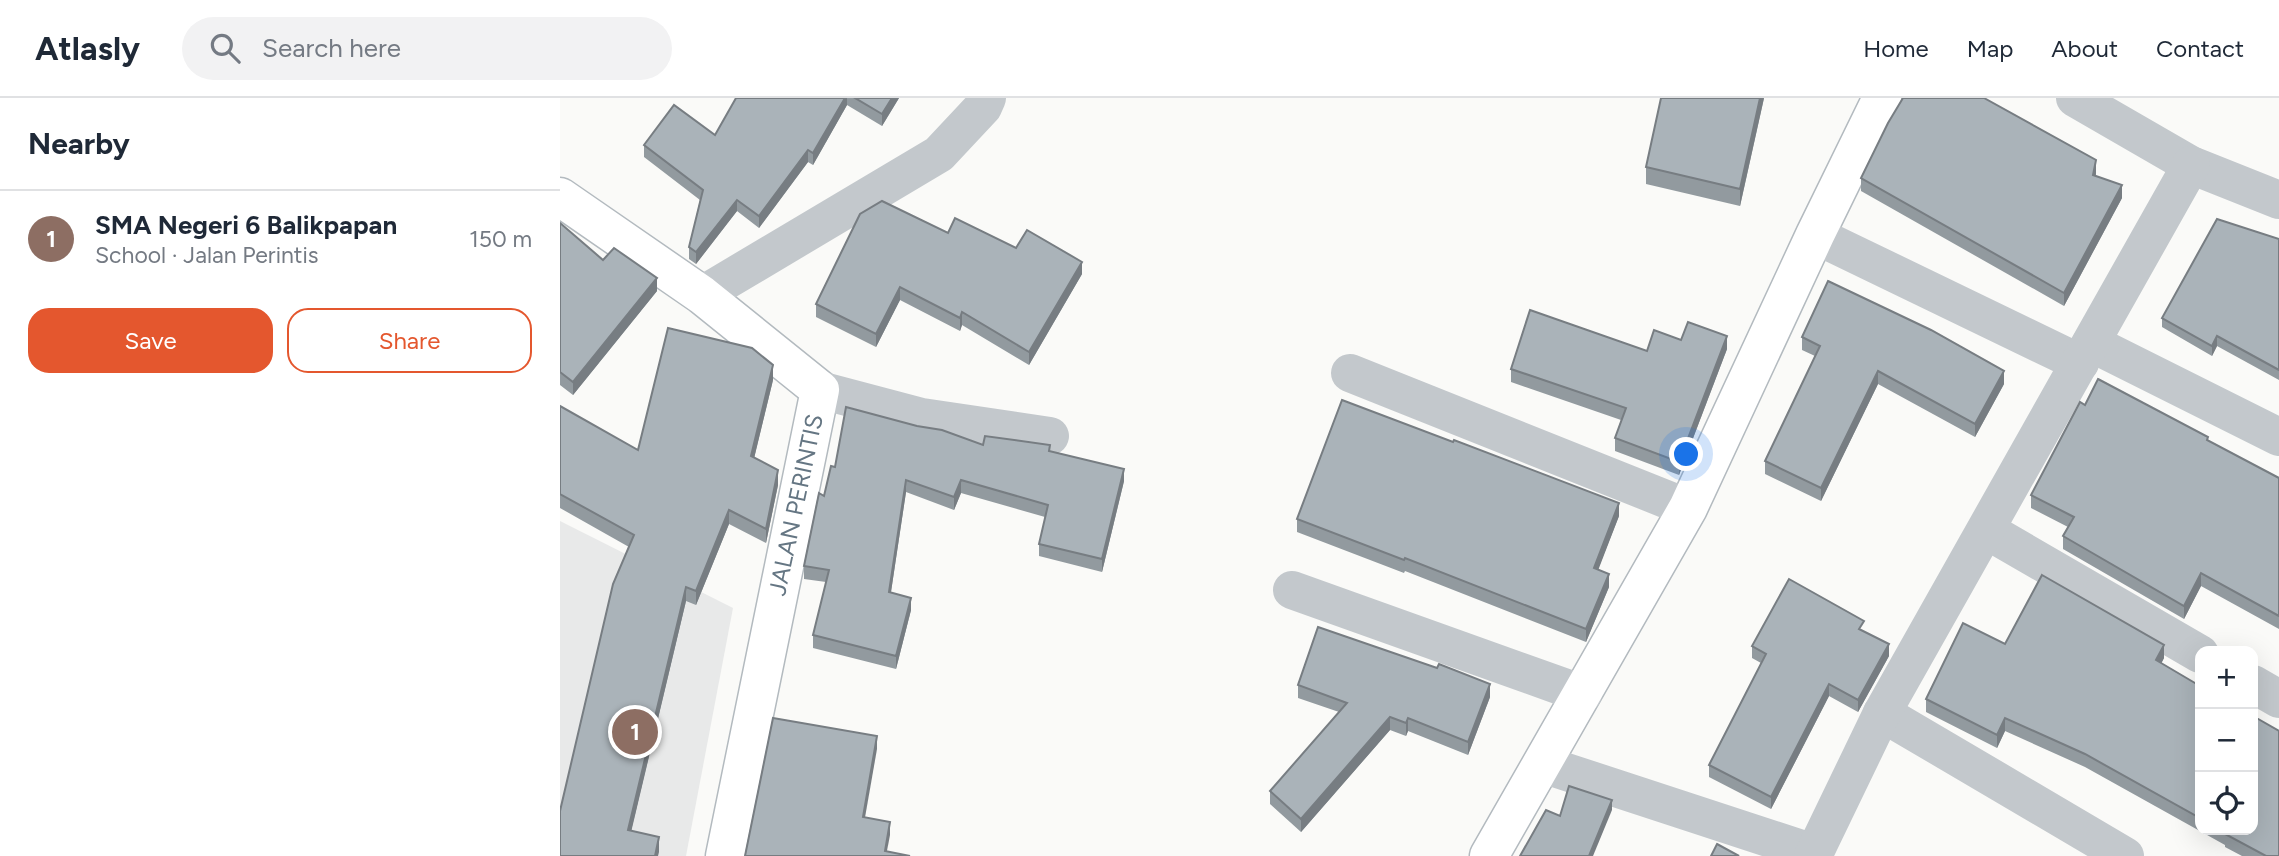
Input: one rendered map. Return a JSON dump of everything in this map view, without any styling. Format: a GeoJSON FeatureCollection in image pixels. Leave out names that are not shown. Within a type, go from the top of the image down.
{"type":"FeatureCollection","features":[{"type":"Feature","properties":{"kind":"street"},"geometry":{"type":"LineString","coordinates":[[702,295],[939,154],[983,107],[987,98]]}},
{"type":"Feature","properties":{"kind":"street"},"geometry":{"type":"LineString","coordinates":[[1489,856],[1688,508],[1882,98]]}},
{"type":"Feature","properties":{"kind":"street"},"geometry":{"type":"LineString","coordinates":[[2075,98],[2191,165],[2279,200]]}},
{"type":"Feature","properties":{"kind":"street"},"geometry":{"type":"LineString","coordinates":[[1542,764],[1813,855],[1882,713],[2191,165]]}},
{"type":"Feature","properties":{"kind":"street","name":"JALAN PERINTIS"},"geometry":{"type":"LineString","coordinates":[[560,197],[702,295],[820,390],[725,856]]}},
{"type":"Feature","properties":{"kind":"street"},"geometry":{"type":"LineString","coordinates":[[1815,236],[2279,437]]}},
{"type":"Feature","properties":{"kind":"street"},"geometry":{"type":"LineString","coordinates":[[1350,373],[1688,508]]}},
{"type":"Feature","properties":{"kind":"street"},"geometry":{"type":"LineString","coordinates":[[820,390],[922,417],[1050,436]]}},
{"type":"Feature","properties":{"kind":"street"},"geometry":{"type":"LineString","coordinates":[[1986,530],[2195,651]]}},
{"type":"Feature","properties":{"kind":"street"},"geometry":{"type":"LineString","coordinates":[[1292,590],[1583,694]]}},
{"type":"Feature","properties":{"kind":"street"},"geometry":{"type":"LineString","coordinates":[[2258,687],[2279,699]]}},
{"type":"Feature","properties":{"kind":"street"},"geometry":{"type":"LineString","coordinates":[[1882,713],[2125,856]]}},
{"type":"Feature","properties":{"kind":"shaded area"},"geometry":{"type":"Polygon","coordinates":[[[560,521],[733,608],[686,856],[560,856],[560,521]]]}},
{"type":"Feature","properties":{"kind":"building"},"geometry":{"type":"Polygon","coordinates":[[[736,98],[845,98],[813,153],[808,150],[759,216],[737,200],[696,252],[689,247],[703,190],[644,145],[674,105],[715,135],[736,98]]]}},
{"type":"Feature","properties":{"kind":"building"},"geometry":{"type":"Polygon","coordinates":[[[855,98],[892,98],[882,114],[855,98]]]}},
{"type":"Feature","properties":{"kind":"building"},"geometry":{"type":"Polygon","coordinates":[[[1661,98],[1760,98],[1740,189],[1646,167],[1661,98]]]}},
{"type":"Feature","properties":{"kind":"building"},"geometry":{"type":"Polygon","coordinates":[[[1903,98],[1984,98],[2096,160],[2093,175],[2122,185],[2064,293],[1861,178],[1903,98]]]}},
{"type":"Feature","properties":{"kind":"building"},"geometry":{"type":"Polygon","coordinates":[[[882,201],[948,233],[955,218],[1016,248],[1027,230],[1082,262],[1029,352],[962,312],[960,318],[900,287],[876,334],[816,304],[860,214],[882,201]]]}},
{"type":"Feature","properties":{"kind":"building"},"geometry":{"type":"Polygon","coordinates":[[[2217,219],[2279,239],[2279,370],[2217,336],[2212,346],[2162,318],[2217,219]]]}},
{"type":"Feature","properties":{"kind":"building"},"geometry":{"type":"Polygon","coordinates":[[[560,223],[603,260],[614,248],[657,278],[573,382],[560,372],[560,223]]]}},
{"type":"Feature","properties":{"kind":"building"},"geometry":{"type":"Polygon","coordinates":[[[1828,281],[1931,330],[2004,371],[1975,424],[1878,371],[1821,488],[1765,461],[1820,346],[1802,337],[1828,281]]]}},
{"type":"Feature","properties":{"kind":"building"},"geometry":{"type":"Polygon","coordinates":[[[1530,310],[1647,351],[1654,330],[1681,340],[1688,322],[1727,336],[1679,462],[1615,438],[1626,408],[1511,369],[1530,310]]]}},
{"type":"Feature","properties":{"kind":"building"},"geometry":{"type":"Polygon","coordinates":[[[668,328],[752,348],[773,365],[751,456],[778,470],[766,529],[729,510],[696,591],[686,587],[628,830],[659,837],[655,856],[560,856],[560,811],[613,584],[634,535],[560,494],[560,406],[638,450],[668,328]]]}},
{"type":"Feature","properties":{"kind":"building"},"geometry":{"type":"Polygon","coordinates":[[[2098,379],[2279,478],[2279,616],[2201,573],[2184,606],[2063,536],[2074,517],[2031,495],[2080,402],[2085,405],[2098,379]]]}},
{"type":"Feature","properties":{"kind":"building"},"geometry":{"type":"Polygon","coordinates":[[[1342,400],[1619,503],[1594,568],[1609,574],[1586,629],[1297,519],[1342,400]]]}},
{"type":"Feature","properties":{"kind":"building"},"geometry":{"type":"Polygon","coordinates":[[[846,407],[942,430],[983,445],[985,436],[1050,445],[1049,451],[1124,469],[1102,559],[1039,544],[1048,505],[961,480],[954,497],[906,480],[889,592],[911,598],[896,656],[813,635],[829,570],[804,566],[819,493],[824,496],[831,466],[835,467],[846,407]]]}},
{"type":"Feature","properties":{"kind":"building"},"geometry":{"type":"Polygon","coordinates":[[[2042,575],[2164,645],[2156,660],[2195,683],[2195,815],[2085,754],[2005,718],[1997,735],[1926,699],[1963,623],[2005,644],[2042,575]]]}},
{"type":"Feature","properties":{"kind":"building"},"geometry":{"type":"Polygon","coordinates":[[[1789,579],[1864,621],[1859,629],[1889,644],[1858,700],[1829,684],[1771,797],[1709,765],[1766,654],[1752,646],[1789,579]]]}},
{"type":"Feature","properties":{"kind":"building"},"geometry":{"type":"Polygon","coordinates":[[[1318,627],[1437,668],[1439,664],[1490,684],[1468,742],[1408,718],[1406,723],[1390,717],[1301,819],[1270,791],[1347,703],[1298,685],[1318,627]]]}},
{"type":"Feature","properties":{"kind":"building"},"geometry":{"type":"Polygon","coordinates":[[[773,718],[877,736],[863,817],[890,822],[885,851],[910,856],[745,856],[773,718]]]}},
{"type":"Feature","properties":{"kind":"building"},"geometry":{"type":"Polygon","coordinates":[[[2258,719],[2279,731],[2279,856],[2266,856],[2227,835],[2258,835],[2258,719]]]}},
{"type":"Feature","properties":{"kind":"building"},"geometry":{"type":"Polygon","coordinates":[[[1569,786],[1612,800],[1589,856],[1520,856],[1546,810],[1560,816],[1569,786]]]}},
{"type":"Feature","properties":{"kind":"building"},"geometry":{"type":"Polygon","coordinates":[[[1717,844],[1739,856],[1711,856],[1717,844]]]}},
{"type":"Feature","properties":{"kind":"place","name":"SMA Negeri 6 Balikpapan"},"geometry":{"type":"Point","coordinates":[635,732]}}]}
